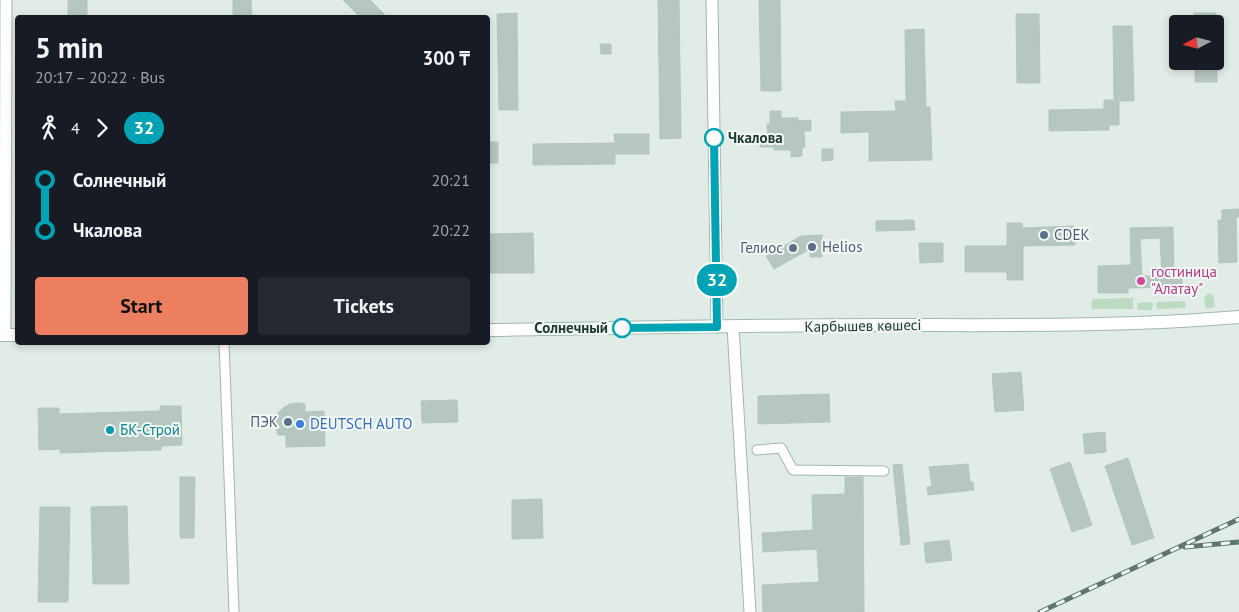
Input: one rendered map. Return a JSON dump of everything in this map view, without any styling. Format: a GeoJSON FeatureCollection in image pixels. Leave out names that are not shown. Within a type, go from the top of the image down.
{"type":"FeatureCollection","features":[{"type":"Feature","properties":{"kind":"main road","name":"Карбышев көшесі"},"geometry":{"type":"LineString","coordinates":[[490,330],[1044,325],[1192,322],[1239,317]]}},
{"type":"Feature","properties":{"kind":"street"},"geometry":{"type":"LineString","coordinates":[[6,0],[7,335]]}},
{"type":"Feature","properties":{"kind":"street"},"geometry":{"type":"LineString","coordinates":[[712,0],[717,327]]}},
{"type":"Feature","properties":{"kind":"street"},"geometry":{"type":"LineString","coordinates":[[733,327],[750,612]]}},
{"type":"Feature","properties":{"kind":"street"},"geometry":{"type":"LineString","coordinates":[[224,345],[234,612]]}},
{"type":"Feature","properties":{"kind":"street"},"geometry":{"type":"LineString","coordinates":[[757,450],[781,448],[793,470],[884,471]]}},
{"type":"Feature","properties":{"kind":"green space"},"geometry":{"type":"Polygon","coordinates":[[[1208,293],[1213,295],[1215,307],[1206,309],[1204,298],[1208,293]]]}},
{"type":"Feature","properties":{"kind":"green space"},"geometry":{"type":"Polygon","coordinates":[[[1133,298],[1133,309],[1092,309],[1091,303],[1093,299],[1133,298]]]}},
{"type":"Feature","properties":{"kind":"green space"},"geometry":{"type":"Polygon","coordinates":[[[1184,301],[1186,304],[1185,308],[1158,309],[1156,307],[1157,302],[1184,301]]]}},
{"type":"Feature","properties":{"kind":"green space"},"geometry":{"type":"Polygon","coordinates":[[[1151,302],[1153,304],[1152,310],[1138,310],[1138,303],[1151,302]]]}},
{"type":"Feature","properties":{"kind":"building"},"geometry":{"type":"Polygon","coordinates":[[[68,0],[87,0],[87,15],[68,15],[68,0]]]}},
{"type":"Feature","properties":{"kind":"building"},"geometry":{"type":"Polygon","coordinates":[[[233,0],[251,0],[252,15],[233,15],[233,0]]]}},
{"type":"Feature","properties":{"kind":"building"},"geometry":{"type":"Polygon","coordinates":[[[343,0],[370,0],[385,15],[358,15],[343,0]]]}},
{"type":"Feature","properties":{"kind":"building"},"geometry":{"type":"Polygon","coordinates":[[[658,0],[679,0],[681,138],[660,139],[658,0]]]}},
{"type":"Feature","properties":{"kind":"building"},"geometry":{"type":"Polygon","coordinates":[[[759,0],[780,0],[781,91],[761,91],[759,0]]]}},
{"type":"Feature","properties":{"kind":"building"},"geometry":{"type":"Polygon","coordinates":[[[517,13],[518,110],[499,110],[497,14],[517,13]]]}},
{"type":"Feature","properties":{"kind":"building"},"geometry":{"type":"Polygon","coordinates":[[[1194,13],[1216,13],[1216,15],[1194,15],[1194,13]]]}},
{"type":"Feature","properties":{"kind":"building"},"geometry":{"type":"Polygon","coordinates":[[[1016,14],[1039,14],[1040,83],[1017,83],[1016,14]]]}},
{"type":"Feature","properties":{"kind":"building"},"geometry":{"type":"Polygon","coordinates":[[[1113,26],[1132,26],[1134,101],[1119,101],[1119,125],[1109,125],[1109,130],[1049,131],[1049,110],[1104,109],[1104,100],[1114,100],[1113,26]]]}},
{"type":"Feature","properties":{"kind":"building"},"geometry":{"type":"Polygon","coordinates":[[[924,29],[926,107],[930,107],[932,160],[869,161],[869,132],[841,133],[841,112],[896,111],[895,101],[906,101],[905,30],[924,29]]]}},
{"type":"Feature","properties":{"kind":"building"},"geometry":{"type":"Polygon","coordinates":[[[600,44],[611,44],[611,54],[601,54],[600,44]]]}},
{"type":"Feature","properties":{"kind":"building"},"geometry":{"type":"Polygon","coordinates":[[[1195,70],[1217,70],[1217,82],[1195,82],[1195,70]]]}},
{"type":"Feature","properties":{"kind":"building"},"geometry":{"type":"Polygon","coordinates":[[[770,111],[781,111],[781,118],[798,118],[798,121],[811,120],[811,131],[804,131],[805,147],[802,147],[802,156],[791,157],[791,150],[774,150],[774,147],[760,147],[760,136],[768,136],[767,124],[770,124],[770,111]]]}},
{"type":"Feature","properties":{"kind":"building"},"geometry":{"type":"Polygon","coordinates":[[[614,134],[649,134],[649,154],[615,154],[615,164],[533,165],[533,144],[615,143],[614,134]]]}},
{"type":"Feature","properties":{"kind":"building"},"geometry":{"type":"Polygon","coordinates":[[[490,142],[498,142],[498,163],[490,163],[490,142]]]}},
{"type":"Feature","properties":{"kind":"building"},"geometry":{"type":"Polygon","coordinates":[[[822,149],[833,149],[833,160],[822,161],[822,149]]]}},
{"type":"Feature","properties":{"kind":"building"},"geometry":{"type":"Polygon","coordinates":[[[1239,209],[1239,217],[1236,217],[1237,262],[1219,263],[1218,220],[1222,220],[1222,210],[1239,209]]]}},
{"type":"Feature","properties":{"kind":"building"},"geometry":{"type":"Polygon","coordinates":[[[914,220],[915,230],[876,231],[876,221],[914,220]]]}},
{"type":"Feature","properties":{"kind":"building"},"geometry":{"type":"Polygon","coordinates":[[[1007,223],[1022,223],[1023,228],[1074,226],[1075,245],[1023,246],[1023,280],[1007,280],[1007,272],[965,272],[965,246],[1007,246],[1007,223]]]}},
{"type":"Feature","properties":{"kind":"building"},"geometry":{"type":"Polygon","coordinates":[[[1173,227],[1174,275],[1182,275],[1182,287],[1128,288],[1128,293],[1098,293],[1098,266],[1131,265],[1130,228],[1173,227]],[[1160,238],[1140,239],[1142,276],[1162,276],[1160,238]]]}},
{"type":"Feature","properties":{"kind":"building"},"geometry":{"type":"Polygon","coordinates":[[[533,233],[534,273],[490,273],[490,234],[533,233]]]}},
{"type":"Feature","properties":{"kind":"building"},"geometry":{"type":"Polygon","coordinates":[[[822,235],[822,257],[810,257],[810,249],[774,269],[766,256],[801,236],[822,235]]]}},
{"type":"Feature","properties":{"kind":"building"},"geometry":{"type":"Polygon","coordinates":[[[919,243],[943,243],[943,262],[920,263],[919,243]]]}},
{"type":"Feature","properties":{"kind":"building"},"geometry":{"type":"Polygon","coordinates":[[[1021,372],[1024,410],[995,412],[992,374],[1021,372]]]}},
{"type":"Feature","properties":{"kind":"building"},"geometry":{"type":"Polygon","coordinates":[[[829,394],[830,422],[758,424],[758,396],[829,394]]]}},
{"type":"Feature","properties":{"kind":"building"},"geometry":{"type":"Polygon","coordinates":[[[457,400],[458,422],[422,423],[421,401],[457,400]]]}},
{"type":"Feature","properties":{"kind":"building","name":"DEUTSCH AUTO"},"geometry":{"type":"Polygon","coordinates":[[[290,404],[305,404],[305,412],[324,411],[325,446],[286,447],[286,435],[278,435],[276,420],[278,413],[290,404]]]}},
{"type":"Feature","properties":{"kind":"building","name":"БК-Строй"},"geometry":{"type":"Polygon","coordinates":[[[160,406],[181,406],[182,445],[161,446],[161,450],[60,453],[60,449],[39,450],[38,408],[59,408],[59,414],[160,411],[160,406]]]}},
{"type":"Feature","properties":{"kind":"building"},"geometry":{"type":"Polygon","coordinates":[[[1105,432],[1106,452],[1085,454],[1083,434],[1105,432]]]}},
{"type":"Feature","properties":{"kind":"building"},"geometry":{"type":"Polygon","coordinates":[[[1128,458],[1154,538],[1132,545],[1105,466],[1128,458]]]}},
{"type":"Feature","properties":{"kind":"building"},"geometry":{"type":"Polygon","coordinates":[[[1070,462],[1092,525],[1072,532],[1050,469],[1070,462]]]}},
{"type":"Feature","properties":{"kind":"building"},"geometry":{"type":"Polygon","coordinates":[[[902,464],[910,544],[901,545],[893,465],[902,464]]]}},
{"type":"Feature","properties":{"kind":"building"},"geometry":{"type":"Polygon","coordinates":[[[968,464],[970,482],[973,482],[974,490],[928,495],[927,487],[932,486],[929,467],[968,464]]]}},
{"type":"Feature","properties":{"kind":"building"},"geometry":{"type":"Polygon","coordinates":[[[180,477],[195,477],[194,538],[180,538],[180,477]]]}},
{"type":"Feature","properties":{"kind":"building"},"geometry":{"type":"Polygon","coordinates":[[[845,477],[863,477],[864,612],[763,612],[762,585],[819,582],[817,549],[763,552],[762,533],[813,530],[812,495],[845,494],[845,477]]]}},
{"type":"Feature","properties":{"kind":"building"},"geometry":{"type":"Polygon","coordinates":[[[542,499],[543,538],[512,539],[512,500],[542,499]]]}},
{"type":"Feature","properties":{"kind":"building"},"geometry":{"type":"Polygon","coordinates":[[[127,506],[129,584],[93,584],[91,507],[127,506]]]}},
{"type":"Feature","properties":{"kind":"building"},"geometry":{"type":"Polygon","coordinates":[[[40,507],[70,507],[68,602],[38,602],[40,507]]]}},
{"type":"Feature","properties":{"kind":"building"},"geometry":{"type":"Polygon","coordinates":[[[949,540],[952,560],[926,563],[924,543],[949,540]]]}},
{"type":"Feature","properties":{"kind":"railway"},"geometry":{"type":"LineString","coordinates":[[1040,612],[1239,519]]}},
{"type":"Feature","properties":{"kind":"railway"},"geometry":{"type":"LineString","coordinates":[[1185,547],[1239,542]]}},
{"type":"Feature","properties":{"kind":"bus line","name":"32"},"geometry":{"type":"LineString","coordinates":[[622,328],[717,327],[714,138]]}},
{"type":"Feature","properties":{"kind":"place","name":"Чкалова"},"geometry":{"type":"Point","coordinates":[714,138]}},
{"type":"Feature","properties":{"kind":"place","name":"CDEK"},"geometry":{"type":"Point","coordinates":[1044,235]}},
{"type":"Feature","properties":{"kind":"place","name":"Helios"},"geometry":{"type":"Point","coordinates":[812,247]}},
{"type":"Feature","properties":{"kind":"place","name":"Гелиос"},"geometry":{"type":"Point","coordinates":[793,248]}},
{"type":"Feature","properties":{"kind":"place","name":"гостиница \"Алатау\""},"geometry":{"type":"Point","coordinates":[1141,281]}},
{"type":"Feature","properties":{"kind":"place","name":"Солнечный"},"geometry":{"type":"Point","coordinates":[622,328]}},
{"type":"Feature","properties":{"kind":"place","name":"ПЭК"},"geometry":{"type":"Point","coordinates":[288,422]}},
{"type":"Feature","properties":{"kind":"place","name":"DEUTSCH AUTO"},"geometry":{"type":"Point","coordinates":[300,424]}},
{"type":"Feature","properties":{"kind":"place","name":"БК-Строй"},"geometry":{"type":"Point","coordinates":[110,430]}}]}
